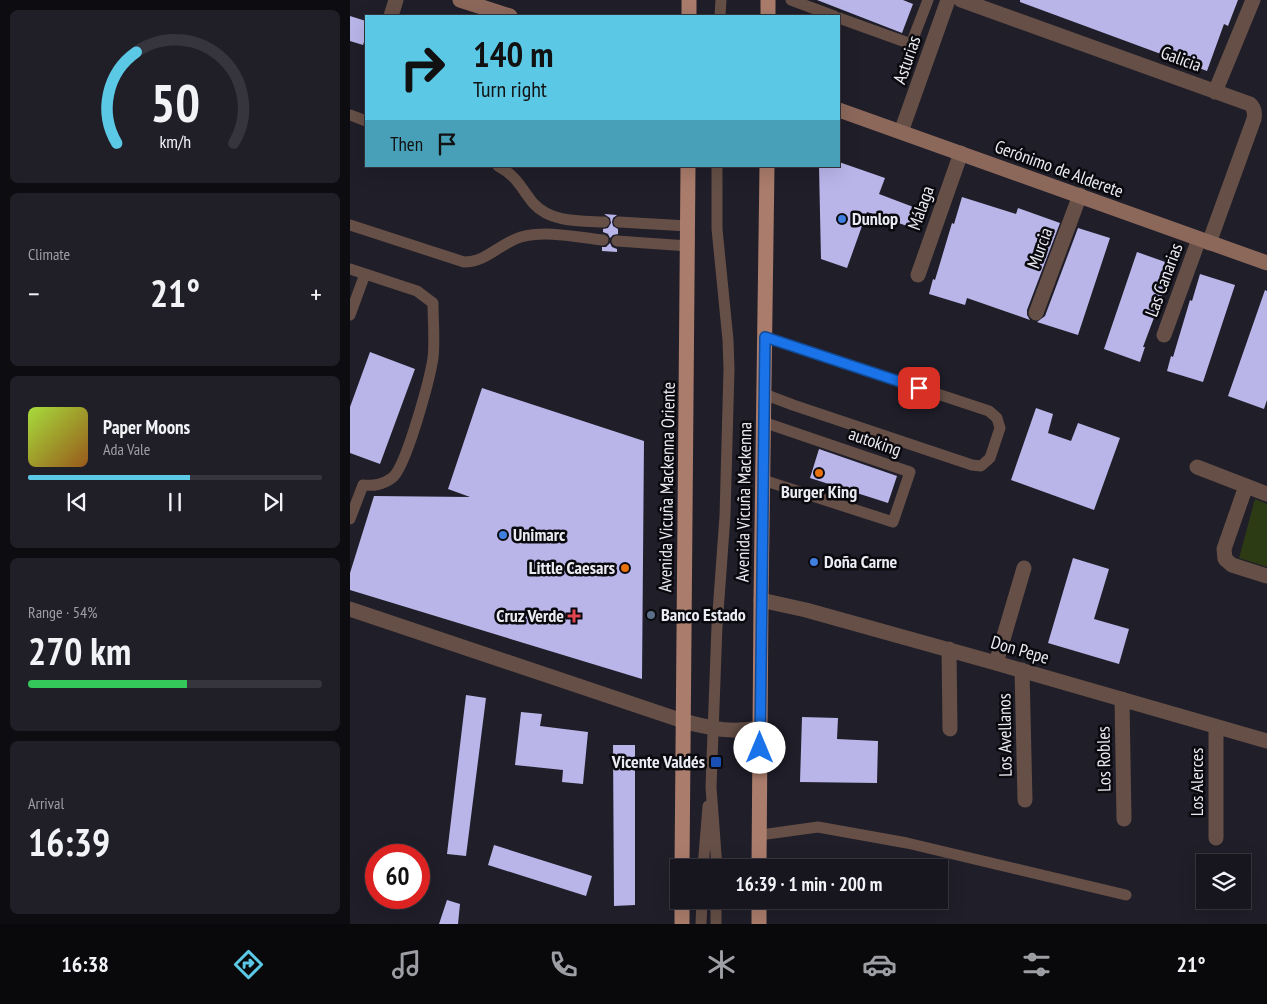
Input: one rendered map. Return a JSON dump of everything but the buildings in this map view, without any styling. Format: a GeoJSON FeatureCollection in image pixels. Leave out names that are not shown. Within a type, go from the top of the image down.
{"type":"FeatureCollection","features":[{"type":"Feature","properties":{"kind":"main road"},"geometry":{"type":"LineString","coordinates":[[462,0],[507,15]]}},
{"type":"Feature","properties":{"kind":"main road"},"geometry":{"type":"LineString","coordinates":[[689,0],[689,15]]}},
{"type":"Feature","properties":{"kind":"main road"},"geometry":{"type":"LineString","coordinates":[[768,0],[768,15]]}},
{"type":"Feature","properties":{"kind":"main road","name":"Gerónimo de Alderete"},"geometry":{"type":"LineString","coordinates":[[840,110],[1080,195],[1267,264]]}},
{"type":"Feature","properties":{"kind":"main road","name":"Avenida Vicuña Mackenna Oriente"},"geometry":{"type":"LineString","coordinates":[[682,859],[688,167]]}},
{"type":"Feature","properties":{"kind":"main road","name":"Avenida Vicuña Mackenna"},"geometry":{"type":"LineString","coordinates":[[759,859],[767,167]]}},
{"type":"Feature","properties":{"kind":"main road"},"geometry":{"type":"LineString","coordinates":[[682,909],[682,924]]}},
{"type":"Feature","properties":{"kind":"main road"},"geometry":{"type":"LineString","coordinates":[[758,924],[759,909]]}},
{"type":"Feature","properties":{"kind":"street"},"geometry":{"type":"LineString","coordinates":[[391,15],[396,0]]}},
{"type":"Feature","properties":{"kind":"street","name":"Asturias"},"geometry":{"type":"LineString","coordinates":[[902,132],[948,0]]}},
{"type":"Feature","properties":{"kind":"street","name":"Galicia"},"geometry":{"type":"LineString","coordinates":[[961,0],[1250,104],[1255,115],[1204,241]]}},
{"type":"Feature","properties":{"kind":"street"},"geometry":{"type":"LineString","coordinates":[[1216,92],[1253,0]]}},
{"type":"Feature","properties":{"kind":"street","name":"Málaga"},"geometry":{"type":"LineString","coordinates":[[918,275],[960,153]]}},
{"type":"Feature","properties":{"kind":"street","name":"Murcia"},"geometry":{"type":"LineString","coordinates":[[1036,313],[1080,195]]}},
{"type":"Feature","properties":{"kind":"street","name":"Las Canarias"},"geometry":{"type":"LineString","coordinates":[[1164,335],[1204,241]]}},
{"type":"Feature","properties":{"kind":"street"},"geometry":{"type":"LineString","coordinates":[[1197,467],[1267,494]]}},
{"type":"Feature","properties":{"kind":"street"},"geometry":{"type":"LineString","coordinates":[[1246,486],[1224,549],[1225,559],[1232,565],[1267,576]]}},
{"type":"Feature","properties":{"kind":"street"},"geometry":{"type":"LineString","coordinates":[[996,663],[1024,568]]}},
{"type":"Feature","properties":{"kind":"street","name":"Don Pepe"},"geometry":{"type":"LineString","coordinates":[[761,600],[806,610],[1022,670],[1267,742]]}},
{"type":"Feature","properties":{"kind":"street"},"geometry":{"type":"LineString","coordinates":[[350,609],[683,721],[733,732],[761,728]]}},
{"type":"Feature","properties":{"kind":"street"},"geometry":{"type":"LineString","coordinates":[[949,650],[950,729]]}},
{"type":"Feature","properties":{"kind":"street","name":"Los Avellanos"},"geometry":{"type":"LineString","coordinates":[[1022,670],[1025,800]]}},
{"type":"Feature","properties":{"kind":"street","name":"Los Robles"},"geometry":{"type":"LineString","coordinates":[[1122,699],[1124,819]]}},
{"type":"Feature","properties":{"kind":"street","name":"Los Alerces"},"geometry":{"type":"LineString","coordinates":[[1216,727],[1216,838]]}},
{"type":"Feature","properties":{"kind":"lane"},"geometry":{"type":"LineString","coordinates":[[720,15],[721,0]]}},
{"type":"Feature","properties":{"kind":"lane"},"geometry":{"type":"LineString","coordinates":[[791,0],[831,15]]}},
{"type":"Feature","properties":{"kind":"lane"},"geometry":{"type":"LineString","coordinates":[[840,18],[911,44],[928,0]]}},
{"type":"Feature","properties":{"kind":"lane"},"geometry":{"type":"LineString","coordinates":[[350,115],[365,121]]}},
{"type":"Feature","properties":{"kind":"lane"},"geometry":{"type":"LineString","coordinates":[[499,167],[515,178],[534,203],[549,214],[568,220],[604,222]]}},
{"type":"Feature","properties":{"kind":"lane"},"geometry":{"type":"LineString","coordinates":[[716,859],[712,787],[717,626],[725,516],[728,368],[728,340],[717,230],[718,167]]}},
{"type":"Feature","properties":{"kind":"lane"},"geometry":{"type":"LineString","coordinates":[[619,222],[688,226]]}},
{"type":"Feature","properties":{"kind":"lane"},"geometry":{"type":"LineString","coordinates":[[350,225],[464,262],[479,260],[513,240],[533,235],[546,234],[602,240]]}},
{"type":"Feature","properties":{"kind":"lane"},"geometry":{"type":"LineString","coordinates":[[617,241],[688,246]]}},
{"type":"Feature","properties":{"kind":"lane"},"geometry":{"type":"LineString","coordinates":[[350,270],[417,291],[433,303],[433,356],[406,454],[394,477],[378,486],[363,485],[350,519]]}},
{"type":"Feature","properties":{"kind":"lane"},"geometry":{"type":"LineString","coordinates":[[350,315],[364,274]]}},
{"type":"Feature","properties":{"kind":"lane"},"geometry":{"type":"LineString","coordinates":[[764,394],[981,466],[990,458],[1000,428],[997,418],[989,411],[765,337]]}},
{"type":"Feature","properties":{"kind":"lane","name":"autoking"},"geometry":{"type":"LineString","coordinates":[[763,480],[893,522],[910,472],[764,422]]}},
{"type":"Feature","properties":{"kind":"lane"},"geometry":{"type":"LineString","coordinates":[[704,859],[706,816],[712,787]]}},
{"type":"Feature","properties":{"kind":"lane"},"geometry":{"type":"LineString","coordinates":[[760,835],[818,827],[907,843],[1126,895]]}},
{"type":"Feature","properties":{"kind":"lane"},"geometry":{"type":"LineString","coordinates":[[701,924],[702,909]]}},
{"type":"Feature","properties":{"kind":"lane"},"geometry":{"type":"LineString","coordinates":[[716,909],[716,924]]}},
{"type":"Feature","properties":{"kind":"green space"},"geometry":{"type":"Polygon","coordinates":[[[1255,499],[1267,504],[1267,567],[1239,558],[1255,499]]]}},
{"type":"Feature","properties":{"kind":"place","name":"Dunlop"},"geometry":{"type":"Point","coordinates":[842,219]}},
{"type":"Feature","properties":{"kind":"place","name":"Burger King"},"geometry":{"type":"Point","coordinates":[819,473]}},
{"type":"Feature","properties":{"kind":"place","name":"Unimarc"},"geometry":{"type":"Point","coordinates":[503,535]}},
{"type":"Feature","properties":{"kind":"place","name":"Doña Carne"},"geometry":{"type":"Point","coordinates":[814,562]}},
{"type":"Feature","properties":{"kind":"place","name":"Little Caesars"},"geometry":{"type":"Point","coordinates":[625,568]}},
{"type":"Feature","properties":{"kind":"place","name":"Banco Estado"},"geometry":{"type":"Point","coordinates":[651,615]}},
{"type":"Feature","properties":{"kind":"place","name":"Cruz Verde"},"geometry":{"type":"Point","coordinates":[574,616]}},
{"type":"Feature","properties":{"kind":"place","name":"Vicente Valdés"},"geometry":{"type":"Point","coordinates":[716,762]}},
{"type":"Feature","properties":{"kind":"route"},"geometry":{"type":"LineString","coordinates":[[760,748],[765,337],[919,388]]}}]}
